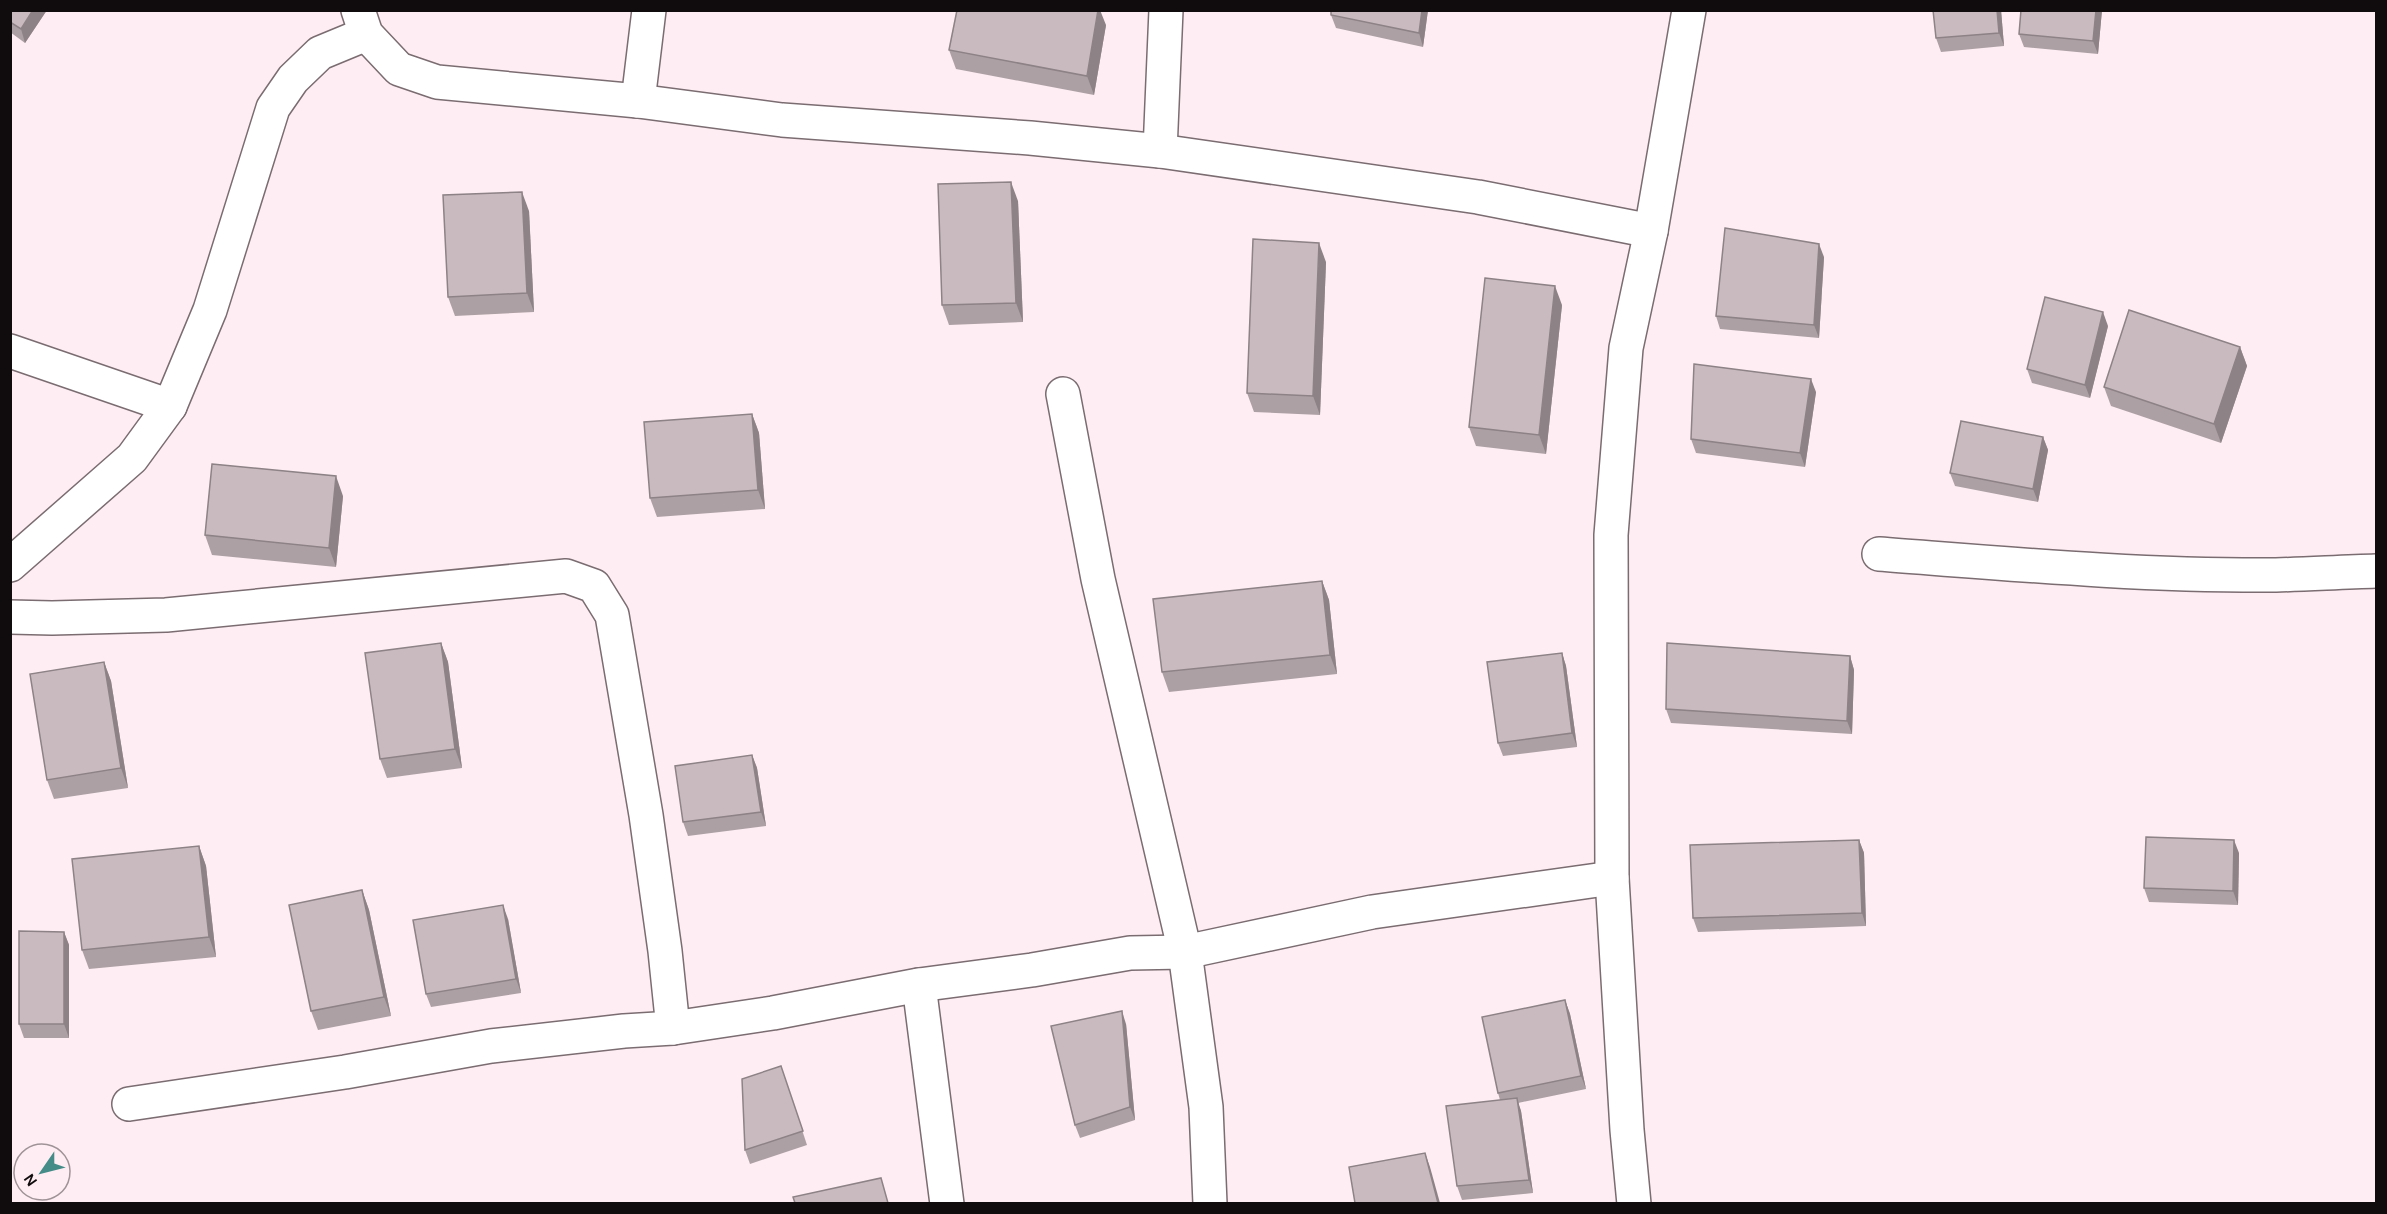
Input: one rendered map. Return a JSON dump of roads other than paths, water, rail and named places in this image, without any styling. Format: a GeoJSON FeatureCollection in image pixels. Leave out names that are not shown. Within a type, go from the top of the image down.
{"type":"FeatureCollection","features":[{"type":"Feature","properties":{"kind":"street"},"geometry":{"type":"LineString","coordinates":[[638,101],[649,10]]}},
{"type":"Feature","properties":{"kind":"street"},"geometry":{"type":"LineString","coordinates":[[1160,151],[1166,10]]}},
{"type":"Feature","properties":{"kind":"street"},"geometry":{"type":"LineString","coordinates":[[1634,1203],[1627,1130],[1612,878],[1611,535],[1626,348],[1652,231],[1689,10]]}},
{"type":"Feature","properties":{"kind":"street"},"geometry":{"type":"LineString","coordinates":[[10,565],[132,458],[170,406],[210,310],[273,108],[293,78],[320,53],[362,22],[399,69],[437,82],[638,101],[782,120],[1030,138],[1160,151],[1478,197],[1652,231]]}},
{"type":"Feature","properties":{"kind":"street"},"geometry":{"type":"LineString","coordinates":[[10,351],[170,406]]}},
{"type":"Feature","properties":{"kind":"street"},"geometry":{"type":"LineString","coordinates":[[1063,394],[1098,579],[1185,952],[1206,1107],[1210,1203]]}},
{"type":"Feature","properties":{"kind":"street"},"geometry":{"type":"LineString","coordinates":[[1879,554],[2032,566],[2147,571],[2275,575],[2376,571]]}},
{"type":"Feature","properties":{"kind":"street"},"geometry":{"type":"LineString","coordinates":[[10,617],[166,615],[566,576],[594,586],[612,615],[646,815],[673,1028]]}},
{"type":"Feature","properties":{"kind":"street"},"geometry":{"type":"LineString","coordinates":[[129,1104],[345,1072],[491,1046],[624,1031],[673,1028],[773,1013],[919,985],[1032,970],[1130,953],[1185,952],[1372,912],[1612,878]]}},
{"type":"Feature","properties":{"kind":"street"},"geometry":{"type":"LineString","coordinates":[[919,985],[947,1203]]}}]}
